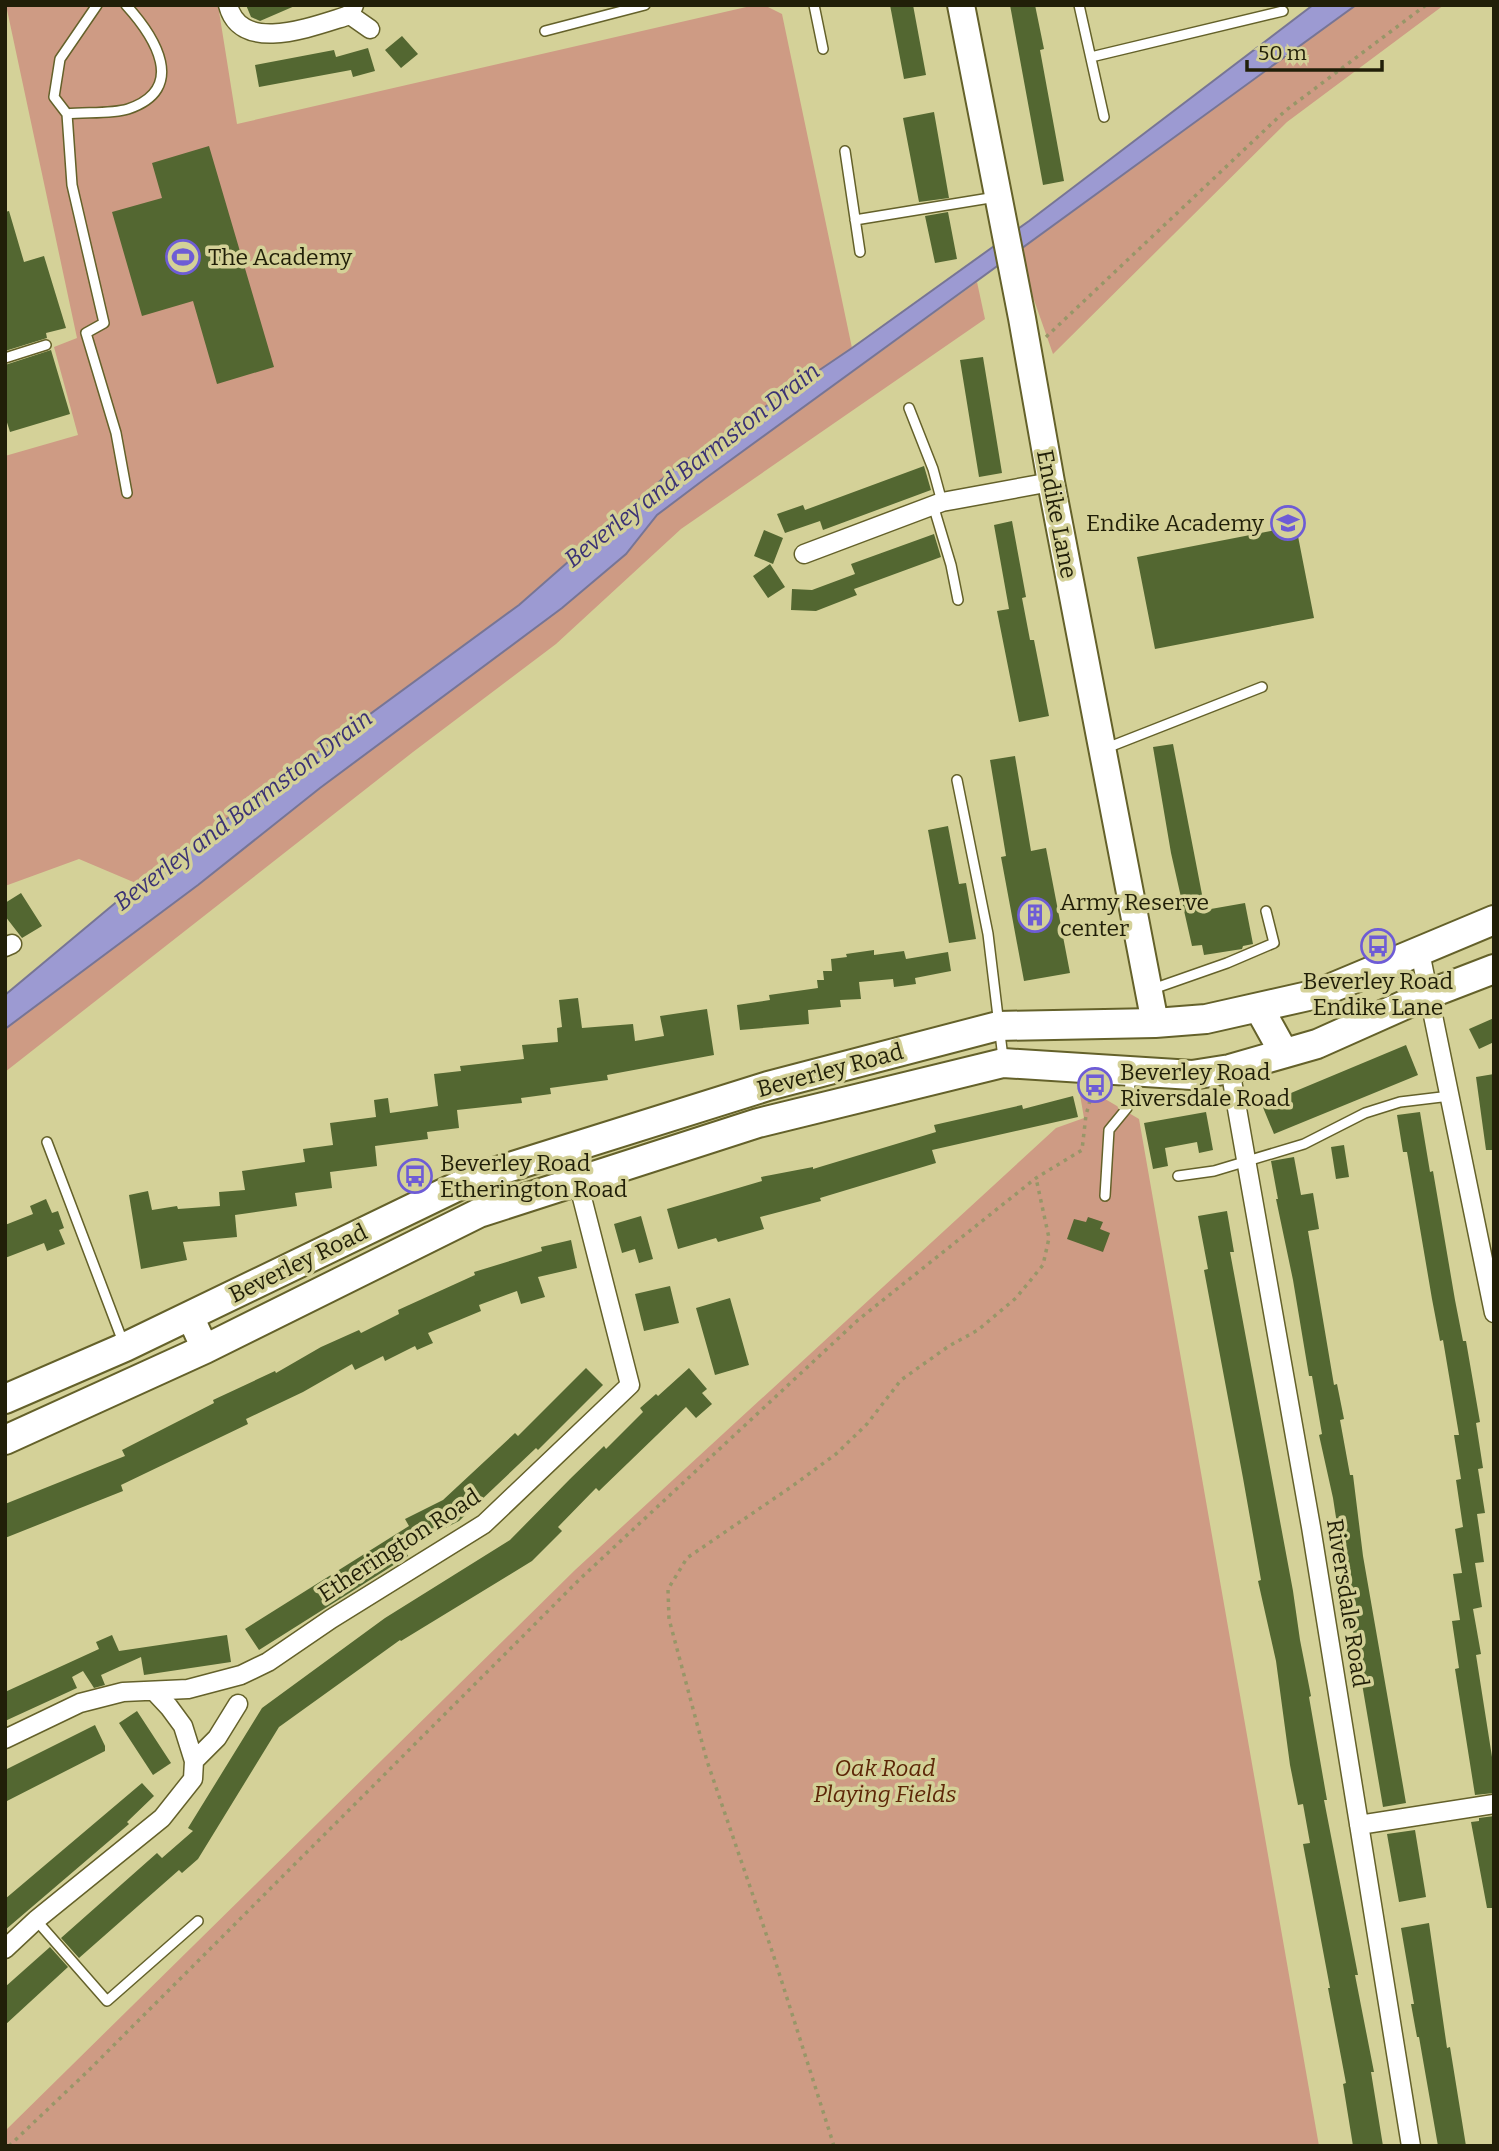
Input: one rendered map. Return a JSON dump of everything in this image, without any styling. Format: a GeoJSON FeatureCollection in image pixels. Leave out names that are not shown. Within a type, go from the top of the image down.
{"type":"FeatureCollection","features":[{"type":"Feature","properties":{"kind":"main road","name":"Beverley Road"},"geometry":{"type":"LineString","coordinates":[[5,1399],[125,1347],[475,1178],[496,1171],[768,1086],[998,1027],[1206,1019],[1317,995],[1494,920]]}},
{"type":"Feature","properties":{"kind":"main road","name":"Beverley Road"},"geometry":{"type":"LineString","coordinates":[[5,1440],[205,1349],[479,1213],[758,1123],[1003,1063],[1192,1074],[1230,1069],[1317,1044],[1494,968]]}},
{"type":"Feature","properties":{"kind":"main road"},"geometry":{"type":"LineString","coordinates":[[1259,1008],[1283,1054]]}},
{"type":"Feature","properties":{"kind":"main road"},"geometry":{"type":"LineString","coordinates":[[849,1065],[857,1098]]}},
{"type":"Feature","properties":{"kind":"main road"},"geometry":{"type":"LineString","coordinates":[[643,1125],[653,1157]]}},
{"type":"Feature","properties":{"kind":"main road"},"geometry":{"type":"LineString","coordinates":[[496,1171],[508,1204]]}},
{"type":"Feature","properties":{"kind":"street"},"geometry":{"type":"LineString","coordinates":[[228,5],[231,17],[246,30],[272,35],[352,10],[370,29]]}},
{"type":"Feature","properties":{"kind":"street","name":"Endike Lane"},"geometry":{"type":"LineString","coordinates":[[961,5],[1023,318],[1051,482],[1155,1023]]}},
{"type":"Feature","properties":{"kind":"street"},"geometry":{"type":"LineString","coordinates":[[804,554],[937,503],[1051,482]]}},
{"type":"Feature","properties":{"kind":"street"},"geometry":{"type":"LineString","coordinates":[[1420,952],[1494,1313]]}},
{"type":"Feature","properties":{"kind":"street","name":"Riversdale Road"},"geometry":{"type":"LineString","coordinates":[[1230,1069],[1311,1527],[1411,2146]]}},
{"type":"Feature","properties":{"kind":"street","name":"Etherington Road"},"geometry":{"type":"LineString","coordinates":[[5,1739],[80,1703],[123,1692],[188,1689],[242,1675],[268,1662],[331,1619],[484,1524],[630,1385],[578,1182]]}},
{"type":"Feature","properties":{"kind":"street"},"geometry":{"type":"LineString","coordinates":[[190,1316],[205,1349]]}},
{"type":"Feature","properties":{"kind":"street"},"geometry":{"type":"LineString","coordinates":[[183,1726],[188,1689]]}},
{"type":"Feature","properties":{"kind":"street"},"geometry":{"type":"LineString","coordinates":[[5,1949],[36,1920],[163,1818],[193,1779],[194,1761],[183,1726],[154,1691]]}},
{"type":"Feature","properties":{"kind":"street"},"geometry":{"type":"LineString","coordinates":[[194,1761],[217,1738],[238,1704]]}},
{"type":"Feature","properties":{"kind":"street"},"geometry":{"type":"LineString","coordinates":[[1359,1825],[1494,1804]]}},
{"type":"Feature","properties":{"kind":"lane"},"geometry":{"type":"LineString","coordinates":[[97,5],[60,59],[54,97],[67,114],[72,185],[104,323],[86,333],[116,433],[127,493]]}},
{"type":"Feature","properties":{"kind":"lane"},"geometry":{"type":"LineString","coordinates":[[67,114],[125,110],[151,99],[162,82],[161,62],[146,27],[126,5]]}},
{"type":"Feature","properties":{"kind":"lane"},"geometry":{"type":"LineString","coordinates":[[545,31],[645,5]]}},
{"type":"Feature","properties":{"kind":"lane"},"geometry":{"type":"LineString","coordinates":[[814,5],[823,49]]}},
{"type":"Feature","properties":{"kind":"lane"},"geometry":{"type":"LineString","coordinates":[[1079,5],[1104,117]]}},
{"type":"Feature","properties":{"kind":"lane"},"geometry":{"type":"LineString","coordinates":[[1091,57],[1283,11]]}},
{"type":"Feature","properties":{"kind":"lane"},"geometry":{"type":"LineString","coordinates":[[845,151],[860,252]]}},
{"type":"Feature","properties":{"kind":"lane"},"geometry":{"type":"LineString","coordinates":[[855,220],[998,196]]}},
{"type":"Feature","properties":{"kind":"lane"},"geometry":{"type":"LineString","coordinates":[[5,358],[46,345]]}},
{"type":"Feature","properties":{"kind":"lane"},"geometry":{"type":"LineString","coordinates":[[909,408],[933,469],[937,503],[958,600]]}},
{"type":"Feature","properties":{"kind":"lane"},"geometry":{"type":"LineString","coordinates":[[1102,750],[1262,687]]}},
{"type":"Feature","properties":{"kind":"lane"},"geometry":{"type":"LineString","coordinates":[[957,780],[988,934],[1003,1063]]}},
{"type":"Feature","properties":{"kind":"lane"},"geometry":{"type":"LineString","coordinates":[[1148,990],[1227,963],[1274,943],[1266,911]]}},
{"type":"Feature","properties":{"kind":"lane"},"geometry":{"type":"LineString","coordinates":[[1105,1196],[1109,1130],[1127,1108],[1122,1070]]}},
{"type":"Feature","properties":{"kind":"lane"},"geometry":{"type":"LineString","coordinates":[[1178,1176],[1214,1171],[1304,1144],[1364,1113],[1400,1102],[1450,1096]]}},
{"type":"Feature","properties":{"kind":"lane"},"geometry":{"type":"LineString","coordinates":[[47,1142],[125,1347]]}},
{"type":"Feature","properties":{"kind":"lane"},"geometry":{"type":"LineString","coordinates":[[36,1920],[107,2001],[198,1921]]}},
{"type":"Feature","properties":{"kind":"path"},"geometry":{"type":"LineString","coordinates":[[1029,353],[1285,111],[1426,5]]}},
{"type":"Feature","properties":{"kind":"path"},"geometry":{"type":"LineString","coordinates":[[9,2146],[87,2072],[582,1577],[858,1320],[1036,1178],[1082,1150],[1086,1115],[1096,1080],[1122,1070]]}},
{"type":"Feature","properties":{"kind":"path"},"geometry":{"type":"LineString","coordinates":[[834,2146],[773,1954],[707,1761],[669,1619],[668,1589],[687,1558],[836,1454],[867,1423],[901,1380],[949,1346],[978,1330],[1016,1298],[1043,1265],[1049,1238],[1036,1178]]}},
{"type":"Feature","properties":{"kind":"green space"},"geometry":{"type":"Polygon","coordinates":[[[6,5],[218,5],[237,124],[764,5],[782,14],[852,348],[676,467],[519,605],[138,884],[79,859],[5,886],[5,456],[78,435],[54,347],[77,338],[6,5]]]}},
{"type":"Feature","properties":{"kind":"green space"},"geometry":{"type":"Polygon","coordinates":[[[1356,5],[1444,5],[1287,122],[1053,354],[1028,283],[1020,250],[1356,5]]]}},
{"type":"Feature","properties":{"kind":"green space"},"geometry":{"type":"Polygon","coordinates":[[[977,282],[985,319],[681,529],[556,644],[413,752],[5,1072],[5,1029],[198,885],[659,512],[977,282]]]}},
{"type":"Feature","properties":{"kind":"green space","name":"Oak Road Playing Fields"},"geometry":{"type":"Polygon","coordinates":[[[1078,1083],[1139,1119],[1319,2146],[5,2146],[5,2131],[575,1570],[1056,1128],[1084,1118],[1078,1083]]]}},
{"type":"Feature","properties":{"kind":"water","name":"Beverley and Barmston Drain"},"geometry":{"type":"Polygon","coordinates":[[[1313,5],[1356,5],[657,515],[626,554],[562,608],[320,788],[198,885],[5,1029],[5,995],[138,884],[519,605],[676,467],[852,348],[1029,221],[1313,5]]]}},
{"type":"Feature","properties":{"kind":"building"},"geometry":{"type":"Polygon","coordinates":[[[246,5],[297,5],[260,21],[251,17],[246,5]]]}},
{"type":"Feature","properties":{"kind":"building"},"geometry":{"type":"Polygon","coordinates":[[[890,5],[913,5],[926,75],[904,79],[890,5]]]}},
{"type":"Feature","properties":{"kind":"building"},"geometry":{"type":"Polygon","coordinates":[[[1010,5],[1035,5],[1044,49],[1040,50],[1064,181],[1043,185],[1010,5]]]}},
{"type":"Feature","properties":{"kind":"building"},"geometry":{"type":"Polygon","coordinates":[[[402,36],[418,54],[401,68],[385,50],[402,36]]]}},
{"type":"Feature","properties":{"kind":"building"},"geometry":{"type":"Polygon","coordinates":[[[368,48],[375,71],[353,77],[351,70],[259,87],[255,65],[334,50],[336,57],[368,48]]]}},
{"type":"Feature","properties":{"kind":"building"},"geometry":{"type":"Polygon","coordinates":[[[934,112],[949,198],[919,202],[903,118],[934,112]]]}},
{"type":"Feature","properties":{"kind":"building","name":"The Academy"},"geometry":{"type":"Polygon","coordinates":[[[209,146],[274,367],[217,384],[193,301],[142,316],[112,212],[162,198],[152,163],[209,146]]]}},
{"type":"Feature","properties":{"kind":"building"},"geometry":{"type":"Polygon","coordinates":[[[9,211],[24,262],[44,256],[66,328],[46,333],[47,338],[5,351],[5,212],[9,211]]]}},
{"type":"Feature","properties":{"kind":"building"},"geometry":{"type":"Polygon","coordinates":[[[948,212],[957,259],[935,263],[925,216],[948,212]]]}},
{"type":"Feature","properties":{"kind":"building"},"geometry":{"type":"Polygon","coordinates":[[[51,350],[70,414],[10,432],[5,416],[5,365],[51,350]]]}},
{"type":"Feature","properties":{"kind":"building"},"geometry":{"type":"Polygon","coordinates":[[[983,357],[1002,473],[979,477],[960,360],[983,357]]]}},
{"type":"Feature","properties":{"kind":"building"},"geometry":{"type":"Polygon","coordinates":[[[924,466],[931,490],[823,530],[820,521],[785,533],[777,514],[803,505],[805,510],[924,466]]]}},
{"type":"Feature","properties":{"kind":"building"},"geometry":{"type":"Polygon","coordinates":[[[1012,521],[1026,597],[1022,598],[1030,640],[1034,640],[1049,716],[1019,722],[997,611],[1009,609],[994,525],[1012,521]]]}},
{"type":"Feature","properties":{"kind":"building"},"geometry":{"type":"Polygon","coordinates":[[[1296,526],[1314,618],[1155,649],[1137,557],[1296,526]]]}},
{"type":"Feature","properties":{"kind":"building"},"geometry":{"type":"Polygon","coordinates":[[[764,530],[783,538],[773,564],[754,556],[764,530]]]}},
{"type":"Feature","properties":{"kind":"building"},"geometry":{"type":"Polygon","coordinates":[[[934,534],[941,557],[854,589],[857,595],[816,611],[791,610],[792,589],[812,590],[855,574],[851,564],[934,534]]]}},
{"type":"Feature","properties":{"kind":"building"},"geometry":{"type":"Polygon","coordinates":[[[770,564],[785,587],[768,598],[753,576],[770,564]]]}},
{"type":"Feature","properties":{"kind":"building"},"geometry":{"type":"Polygon","coordinates":[[[1173,744],[1205,910],[1245,903],[1253,944],[1243,946],[1242,949],[1204,955],[1202,945],[1192,946],[1171,853],[1153,747],[1173,744]]]}},
{"type":"Feature","properties":{"kind":"building","name":"Army Reserve center"},"geometry":{"type":"Polygon","coordinates":[[[1015,756],[1031,851],[1046,848],[1070,973],[1024,981],[1001,857],[1006,856],[990,760],[1015,756]]]}},
{"type":"Feature","properties":{"kind":"building"},"geometry":{"type":"Polygon","coordinates":[[[948,826],[959,884],[966,883],[976,939],[949,943],[928,830],[948,826]]]}},
{"type":"Feature","properties":{"kind":"building"},"geometry":{"type":"Polygon","coordinates":[[[21,893],[42,926],[22,938],[5,916],[5,903],[21,893]]]}},
{"type":"Feature","properties":{"kind":"building"},"geometry":{"type":"Polygon","coordinates":[[[874,950],[874,955],[904,951],[906,959],[948,952],[951,971],[915,978],[916,984],[894,987],[893,979],[859,982],[861,999],[840,1000],[841,1007],[808,1010],[809,1024],[740,1030],[737,1005],[770,1000],[769,995],[818,988],[817,980],[824,980],[823,971],[832,971],[831,959],[874,950]]]}},
{"type":"Feature","properties":{"kind":"building"},"geometry":{"type":"Polygon","coordinates":[[[578,998],[582,1028],[633,1024],[635,1041],[664,1036],[660,1016],[707,1009],[714,1055],[607,1075],[608,1080],[550,1088],[551,1094],[521,1098],[522,1103],[457,1110],[459,1128],[427,1132],[428,1139],[375,1146],[377,1166],[330,1172],[332,1188],[295,1193],[297,1206],[235,1215],[237,1237],[183,1242],[187,1260],[141,1269],[129,1195],[148,1191],[152,1210],[177,1206],[178,1209],[220,1206],[219,1192],[245,1190],[242,1171],[305,1162],[303,1149],[333,1145],[330,1123],[376,1117],[374,1100],[388,1098],[390,1113],[438,1106],[434,1074],[461,1071],[460,1066],[524,1059],[522,1045],[558,1042],[557,1028],[562,1027],[559,1000],[578,998]]]}},
{"type":"Feature","properties":{"kind":"building"},"geometry":{"type":"Polygon","coordinates":[[[1494,1018],[1494,1042],[1479,1049],[1469,1029],[1494,1018]]]}},
{"type":"Feature","properties":{"kind":"building"},"geometry":{"type":"Polygon","coordinates":[[[1406,1045],[1418,1075],[1274,1134],[1262,1105],[1406,1045]]]}},
{"type":"Feature","properties":{"kind":"building"},"geometry":{"type":"Polygon","coordinates":[[[1494,1074],[1494,1150],[1486,1150],[1476,1077],[1494,1074]]]}},
{"type":"Feature","properties":{"kind":"building"},"geometry":{"type":"Polygon","coordinates":[[[1073,1096],[1078,1117],[932,1150],[936,1163],[820,1198],[821,1201],[760,1217],[764,1229],[718,1242],[716,1238],[678,1249],[667,1209],[762,1181],[761,1177],[813,1169],[936,1132],[934,1125],[1022,1105],[1023,1109],[1073,1096]]]}},
{"type":"Feature","properties":{"kind":"building"},"geometry":{"type":"Polygon","coordinates":[[[1206,1112],[1213,1150],[1199,1153],[1197,1142],[1165,1148],[1168,1166],[1153,1169],[1144,1123],[1206,1112]]]}},
{"type":"Feature","properties":{"kind":"building"},"geometry":{"type":"Polygon","coordinates":[[[1420,1112],[1480,1422],[1476,1423],[1483,1468],[1478,1469],[1485,1513],[1477,1514],[1484,1562],[1475,1563],[1482,1607],[1473,1609],[1481,1654],[1476,1655],[1492,1757],[1494,1756],[1494,1793],[1475,1795],[1455,1669],[1459,1668],[1452,1621],[1460,1620],[1453,1574],[1462,1573],[1455,1529],[1463,1527],[1456,1480],[1461,1479],[1454,1435],[1459,1435],[1407,1152],[1403,1152],[1397,1115],[1420,1112]]]}},
{"type":"Feature","properties":{"kind":"building"},"geometry":{"type":"Polygon","coordinates":[[[1344,1145],[1349,1177],[1336,1179],[1331,1147],[1344,1145]]]}},
{"type":"Feature","properties":{"kind":"building"},"geometry":{"type":"Polygon","coordinates":[[[1294,1157],[1301,1195],[1313,1193],[1319,1229],[1308,1231],[1334,1385],[1337,1384],[1344,1419],[1340,1420],[1350,1475],[1353,1475],[1363,1556],[1406,1803],[1383,1807],[1335,1525],[1333,1498],[1319,1435],[1322,1434],[1312,1376],[1309,1376],[1276,1199],[1271,1161],[1294,1157]]]}},
{"type":"Feature","properties":{"kind":"building"},"geometry":{"type":"Polygon","coordinates":[[[46,1199],[52,1213],[58,1211],[64,1228],[59,1230],[65,1244],[47,1251],[44,1243],[5,1258],[5,1225],[33,1214],[30,1206],[46,1199]]]}},
{"type":"Feature","properties":{"kind":"building"},"geometry":{"type":"Polygon","coordinates":[[[1227,1211],[1234,1252],[1230,1252],[1311,1696],[1309,1697],[1327,1800],[1324,1800],[1358,1975],[1355,1975],[1374,2072],[1371,2072],[1383,2146],[1353,2146],[1343,2084],[1346,2083],[1303,1844],[1310,1843],[1303,1804],[1298,1805],[1290,1765],[1276,1661],[1258,1581],[1261,1580],[1204,1270],[1208,1269],[1198,1216],[1227,1211]]]}},
{"type":"Feature","properties":{"kind":"building"},"geometry":{"type":"Polygon","coordinates":[[[641,1216],[653,1259],[639,1263],[635,1249],[622,1253],[614,1224],[641,1216]]]}},
{"type":"Feature","properties":{"kind":"building"},"geometry":{"type":"Polygon","coordinates":[[[1088,1217],[1103,1222],[1100,1229],[1110,1233],[1103,1252],[1067,1239],[1074,1219],[1086,1222],[1088,1217]]]}},
{"type":"Feature","properties":{"kind":"building"},"geometry":{"type":"Polygon","coordinates":[[[571,1240],[577,1268],[538,1277],[545,1297],[521,1304],[517,1291],[479,1305],[481,1311],[428,1333],[433,1343],[417,1350],[415,1346],[385,1361],[383,1356],[355,1370],[352,1364],[303,1392],[246,1419],[248,1424],[121,1485],[123,1491],[5,1538],[5,1504],[125,1456],[122,1450],[214,1403],[213,1400],[275,1371],[276,1373],[321,1347],[359,1330],[361,1333],[399,1314],[398,1310],[475,1275],[474,1272],[542,1251],[541,1247],[571,1240]]]}},
{"type":"Feature","properties":{"kind":"building"},"geometry":{"type":"Polygon","coordinates":[[[670,1286],[679,1323],[644,1331],[635,1294],[670,1286]]]}},
{"type":"Feature","properties":{"kind":"building"},"geometry":{"type":"Polygon","coordinates":[[[730,1298],[749,1365],[715,1375],[696,1308],[730,1298]]]}},
{"type":"Feature","properties":{"kind":"building"},"geometry":{"type":"Polygon","coordinates":[[[586,1368],[603,1385],[538,1450],[536,1448],[459,1521],[404,1549],[408,1556],[259,1650],[245,1629],[409,1526],[405,1519],[443,1500],[515,1433],[518,1436],[586,1368]]]}},
{"type":"Feature","properties":{"kind":"building"},"geometry":{"type":"Polygon","coordinates":[[[689,1368],[707,1389],[702,1393],[712,1404],[696,1418],[686,1407],[599,1491],[596,1488],[558,1527],[562,1531],[532,1561],[400,1640],[279,1727],[198,1859],[182,1873],[179,1870],[79,1958],[61,1938],[157,1853],[162,1858],[193,1831],[188,1828],[262,1708],[385,1618],[510,1540],[604,1446],[606,1449],[643,1412],[640,1408],[689,1368]]]}},
{"type":"Feature","properties":{"kind":"building"},"geometry":{"type":"Polygon","coordinates":[[[112,1635],[119,1651],[227,1635],[231,1662],[144,1675],[141,1657],[101,1675],[105,1685],[94,1688],[83,1671],[72,1677],[77,1688],[5,1721],[5,1692],[99,1649],[96,1642],[112,1635]]]}},
{"type":"Feature","properties":{"kind":"building"},"geometry":{"type":"Polygon","coordinates":[[[137,1711],[171,1763],[153,1775],[119,1723],[137,1711]]]}},
{"type":"Feature","properties":{"kind":"building"},"geometry":{"type":"Polygon","coordinates":[[[95,1725],[105,1751],[5,1802],[5,1770],[95,1725]]]}},
{"type":"Feature","properties":{"kind":"building"},"geometry":{"type":"Polygon","coordinates":[[[142,1783],[154,1796],[127,1822],[129,1824],[5,1930],[5,1899],[142,1783]]]}},
{"type":"Feature","properties":{"kind":"building"},"geometry":{"type":"Polygon","coordinates":[[[1494,1816],[1494,1908],[1487,1908],[1471,1822],[1494,1816]]]}},
{"type":"Feature","properties":{"kind":"building"},"geometry":{"type":"Polygon","coordinates":[[[1415,1830],[1426,1897],[1399,1902],[1387,1834],[1415,1830]]]}},
{"type":"Feature","properties":{"kind":"building"},"geometry":{"type":"Polygon","coordinates":[[[1429,1923],[1447,2048],[1450,2047],[1466,2146],[1438,2146],[1411,2004],[1414,2004],[1401,1928],[1429,1923]]]}},
{"type":"Feature","properties":{"kind":"building"},"geometry":{"type":"Polygon","coordinates":[[[50,1947],[68,1967],[5,2025],[5,1987],[50,1947]]]}},
{"type":"Feature","properties":{"kind":"place","name":"The Academy"},"geometry":{"type":"Point","coordinates":[183,257]}},
{"type":"Feature","properties":{"kind":"place","name":"Endike Academy"},"geometry":{"type":"Point","coordinates":[1288,523]}},
{"type":"Feature","properties":{"kind":"place","name":"Army Reserve center"},"geometry":{"type":"Point","coordinates":[1035,915]}},
{"type":"Feature","properties":{"kind":"place","name":"Beverley Road Endike Lane"},"geometry":{"type":"Point","coordinates":[1378,946]}},
{"type":"Feature","properties":{"kind":"place","name":"Beverley Road Riversdale Road"},"geometry":{"type":"Point","coordinates":[1095,1085]}},
{"type":"Feature","properties":{"kind":"place","name":"Beverley Road Etherington Road"},"geometry":{"type":"Point","coordinates":[415,1176]}}]}
